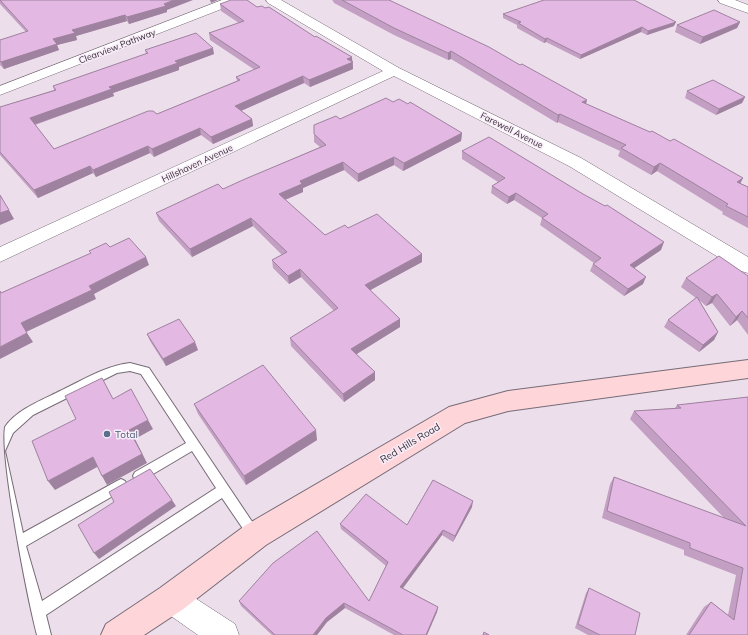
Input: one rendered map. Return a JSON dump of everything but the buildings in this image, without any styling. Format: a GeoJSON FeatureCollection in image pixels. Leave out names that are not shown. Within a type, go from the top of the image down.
{"type":"FeatureCollection","features":[{"type":"Feature","properties":{"kind":"main road","name":"Red Hills Road"},"geometry":{"type":"LineString","coordinates":[[117,635],[171,599],[256,535],[458,414],[508,401],[748,369]]}},
{"type":"Feature","properties":{"kind":"street","name":"Clearview Pathway"},"geometry":{"type":"LineString","coordinates":[[0,92],[233,0]]}},
{"type":"Feature","properties":{"kind":"street","name":"Farewell Avenue"},"geometry":{"type":"LineString","coordinates":[[272,0],[394,71],[575,162],[748,266]]}},
{"type":"Feature","properties":{"kind":"street"},"geometry":{"type":"LineString","coordinates":[[724,0],[748,9]]}},
{"type":"Feature","properties":{"kind":"street","name":"Hillshaven Avenue"},"geometry":{"type":"LineString","coordinates":[[0,255],[394,71]]}},
{"type":"Feature","properties":{"kind":"street"},"geometry":{"type":"LineString","coordinates":[[171,599],[224,635]]}},
{"type":"Feature","properties":{"kind":"lane"},"geometry":{"type":"LineString","coordinates":[[0,449],[9,430],[29,412],[115,369],[130,367],[145,371],[194,444],[222,490],[256,535]]}},
{"type":"Feature","properties":{"kind":"lane"},"geometry":{"type":"LineString","coordinates":[[20,542],[194,444]]}},
{"type":"Feature","properties":{"kind":"lane"},"geometry":{"type":"LineString","coordinates":[[0,454],[20,542],[44,635]]}},
{"type":"Feature","properties":{"kind":"lane"},"geometry":{"type":"LineString","coordinates":[[38,612],[222,490]]}},
{"type":"Feature","properties":{"kind":"place","name":"Total"},"geometry":{"type":"Point","coordinates":[107,434]}}]}
